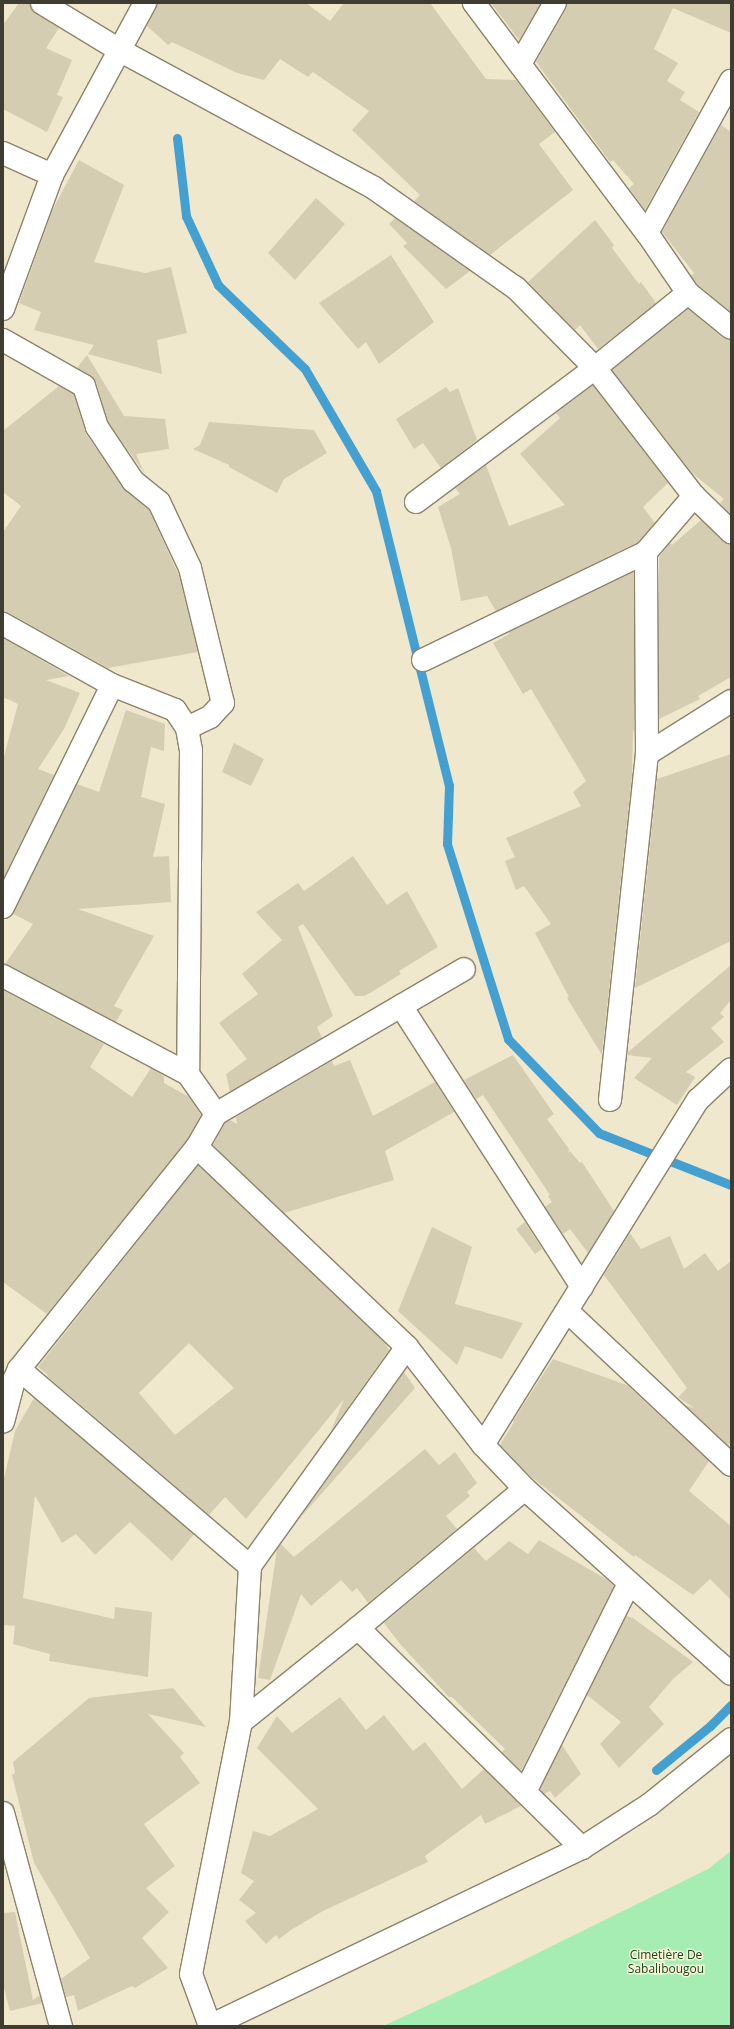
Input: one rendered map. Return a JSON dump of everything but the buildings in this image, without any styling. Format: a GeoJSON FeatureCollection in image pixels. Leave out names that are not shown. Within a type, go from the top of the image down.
{"type":"FeatureCollection","features":[{"type":"Feature","properties":{"kind":"street"},"geometry":{"type":"LineString","coordinates":[[42,3],[121,51],[374,188],[516,288],[595,368],[694,496],[731,532]]}},
{"type":"Feature","properties":{"kind":"street"},"geometry":{"type":"LineString","coordinates":[[3,309],[52,176],[146,3]]}},
{"type":"Feature","properties":{"kind":"street"},"geometry":{"type":"LineString","coordinates":[[474,3],[647,233],[688,293],[731,328]]}},
{"type":"Feature","properties":{"kind":"street"},"geometry":{"type":"LineString","coordinates":[[520,64],[555,3]]}},
{"type":"Feature","properties":{"kind":"street"},"geometry":{"type":"LineString","coordinates":[[647,233],[731,81]]}},
{"type":"Feature","properties":{"kind":"street"},"geometry":{"type":"LineString","coordinates":[[3,153],[52,176]]}},
{"type":"Feature","properties":{"kind":"street"},"geometry":{"type":"LineString","coordinates":[[416,502],[595,368],[688,293]]}},
{"type":"Feature","properties":{"kind":"street"},"geometry":{"type":"LineString","coordinates":[[3,340],[84,386],[97,427],[133,481],[159,502],[190,568],[223,703],[210,717],[186,728]]}},
{"type":"Feature","properties":{"kind":"street"},"geometry":{"type":"LineString","coordinates":[[423,660],[646,552],[694,496]]}},
{"type":"Feature","properties":{"kind":"street"},"geometry":{"type":"LineString","coordinates":[[610,1100],[647,754],[646,552]]}},
{"type":"Feature","properties":{"kind":"street"},"geometry":{"type":"LineString","coordinates":[[3,624],[112,685],[175,710],[186,728],[191,750],[188,1074]]}},
{"type":"Feature","properties":{"kind":"street"},"geometry":{"type":"LineString","coordinates":[[3,907],[112,685]]}},
{"type":"Feature","properties":{"kind":"street"},"geometry":{"type":"LineString","coordinates":[[647,754],[731,701]]}},
{"type":"Feature","properties":{"kind":"street"},"geometry":{"type":"LineString","coordinates":[[3,1422],[12,1374],[197,1148],[216,1114],[464,969]]}},
{"type":"Feature","properties":{"kind":"street"},"geometry":{"type":"LineString","coordinates":[[3,976],[188,1074],[216,1114]]}},
{"type":"Feature","properties":{"kind":"street"},"geometry":{"type":"LineString","coordinates":[[401,1006],[582,1287]]}},
{"type":"Feature","properties":{"kind":"street"},"geometry":{"type":"LineString","coordinates":[[483,1445],[698,1100],[731,1069]]}},
{"type":"Feature","properties":{"kind":"street"},"geometry":{"type":"LineString","coordinates":[[197,1148],[407,1347],[483,1445],[525,1489],[731,1674]]}},
{"type":"Feature","properties":{"kind":"street"},"geometry":{"type":"LineString","coordinates":[[567,1311],[731,1465]]}},
{"type":"Feature","properties":{"kind":"street"},"geometry":{"type":"LineString","coordinates":[[407,1347],[250,1566],[241,1722],[191,1974],[210,2026],[582,1848],[649,1805],[731,1739]]}},
{"type":"Feature","properties":{"kind":"street"},"geometry":{"type":"LineString","coordinates":[[12,1374],[250,1566]]}},
{"type":"Feature","properties":{"kind":"street"},"geometry":{"type":"LineString","coordinates":[[241,1722],[358,1628],[525,1489]]}},
{"type":"Feature","properties":{"kind":"street"},"geometry":{"type":"LineString","coordinates":[[525,1792],[629,1583]]}},
{"type":"Feature","properties":{"kind":"street"},"geometry":{"type":"LineString","coordinates":[[358,1628],[582,1848]]}},
{"type":"Feature","properties":{"kind":"street"},"geometry":{"type":"LineString","coordinates":[[3,1813],[61,2026]]}},
{"type":"Feature","properties":{"kind":"green space","name":"Cimetière De Sabalibougou"},"geometry":{"type":"Polygon","coordinates":[[[731,1851],[731,2026],[383,2026],[483,1980],[708,1869],[731,1851]]]}},
{"type":"Feature","properties":{"kind":"waterway"},"geometry":{"type":"LineString","coordinates":[[177,138],[186,216],[218,285],[305,369],[376,491],[449,785],[447,844],[508,1039],[599,1133],[731,1185]]}},
{"type":"Feature","properties":{"kind":"waterway"},"geometry":{"type":"LineString","coordinates":[[656,1770],[710,1726],[731,1705]]}}]}
